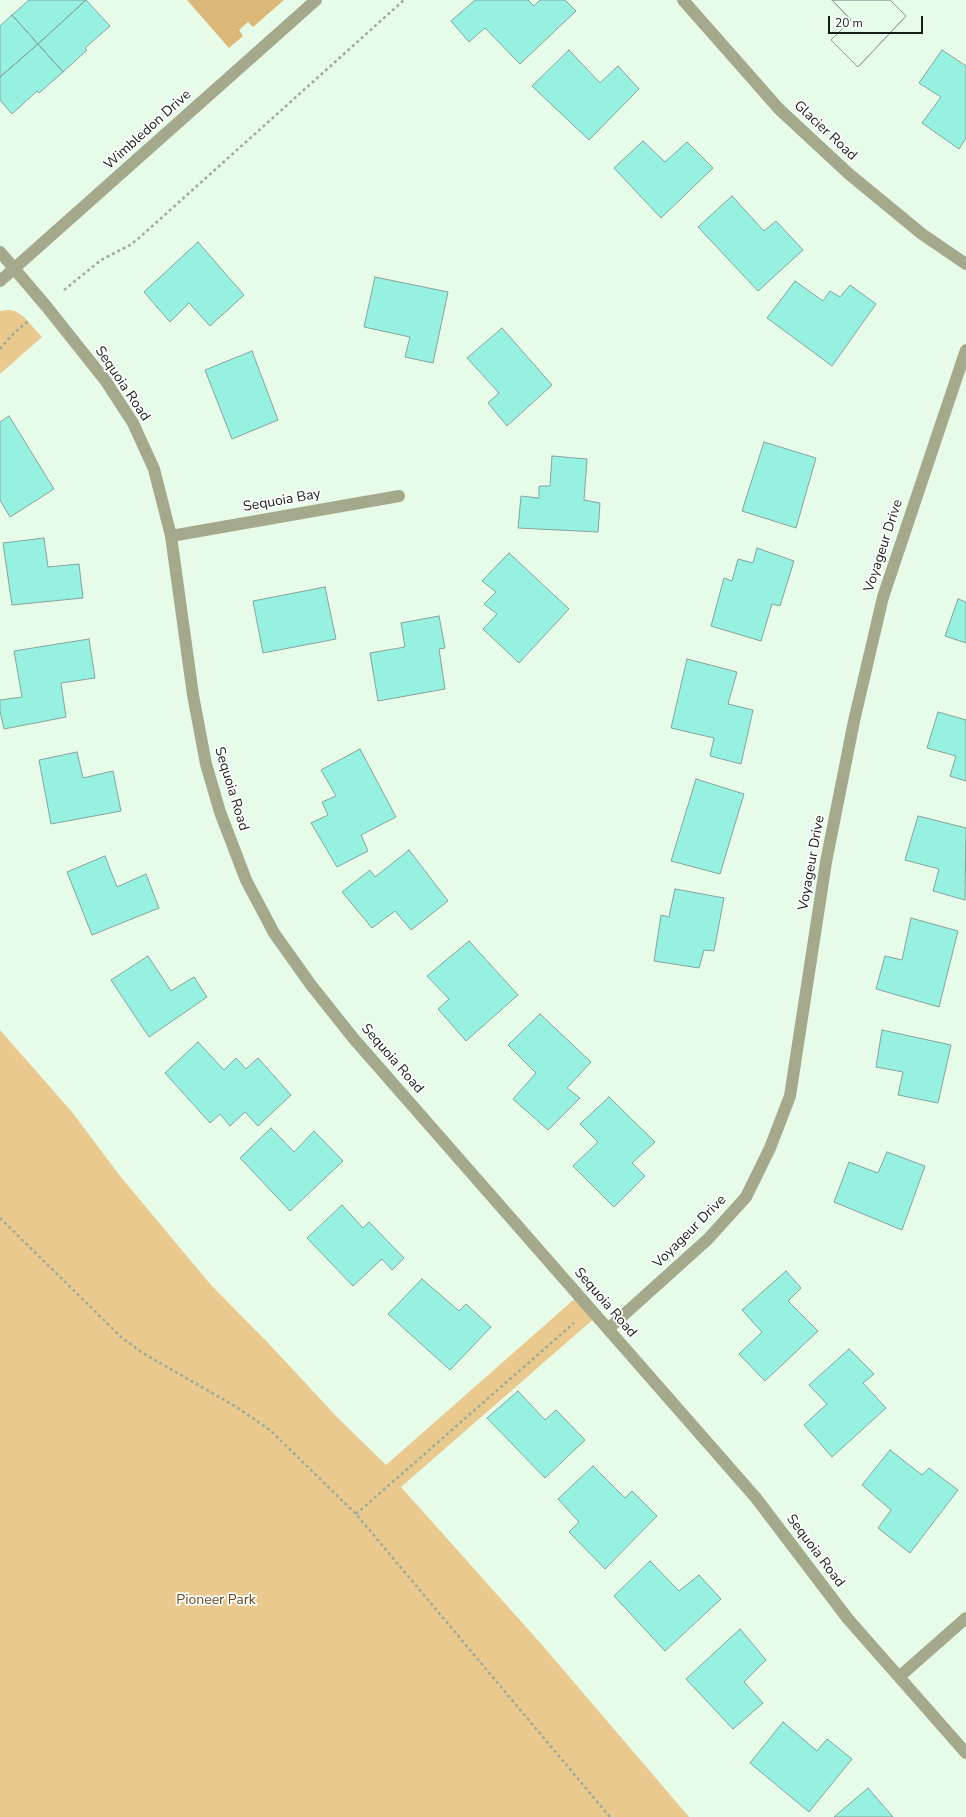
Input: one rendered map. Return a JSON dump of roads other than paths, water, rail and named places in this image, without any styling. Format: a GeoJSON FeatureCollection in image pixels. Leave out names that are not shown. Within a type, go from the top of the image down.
{"type":"FeatureCollection","features":[{"type":"Feature","properties":{"kind":"street","name":"Wimbledon Drive"},"geometry":{"type":"LineString","coordinates":[[0,281],[316,0]]}},
{"type":"Feature","properties":{"kind":"street","name":"Glacier Road"},"geometry":{"type":"LineString","coordinates":[[683,0],[779,109],[867,189],[922,234],[966,264]]}},
{"type":"Feature","properties":{"kind":"street","name":"Sequoia Road"},"geometry":{"type":"LineString","coordinates":[[0,252],[46,306],[105,380],[132,422],[154,469],[171,536],[193,695],[206,764],[220,812],[246,880],[274,933],[311,985],[354,1039],[756,1498],[848,1619],[966,1753]]}},
{"type":"Feature","properties":{"kind":"street","name":"Voyageur Drive"},"geometry":{"type":"LineString","coordinates":[[608,1329],[708,1240],[746,1197],[770,1148],[790,1096],[826,862],[854,721],[883,597],[966,350]]}},
{"type":"Feature","properties":{"kind":"street","name":"Sequoia Bay"},"geometry":{"type":"LineString","coordinates":[[171,536],[399,496]]}},
{"type":"Feature","properties":{"kind":"street"},"geometry":{"type":"LineString","coordinates":[[899,1677],[966,1618]]}},
{"type":"Feature","properties":{"kind":"park label","name":"Pioneer Park"},"geometry":{"type":"Point","coordinates":[216,1601]}}]}
